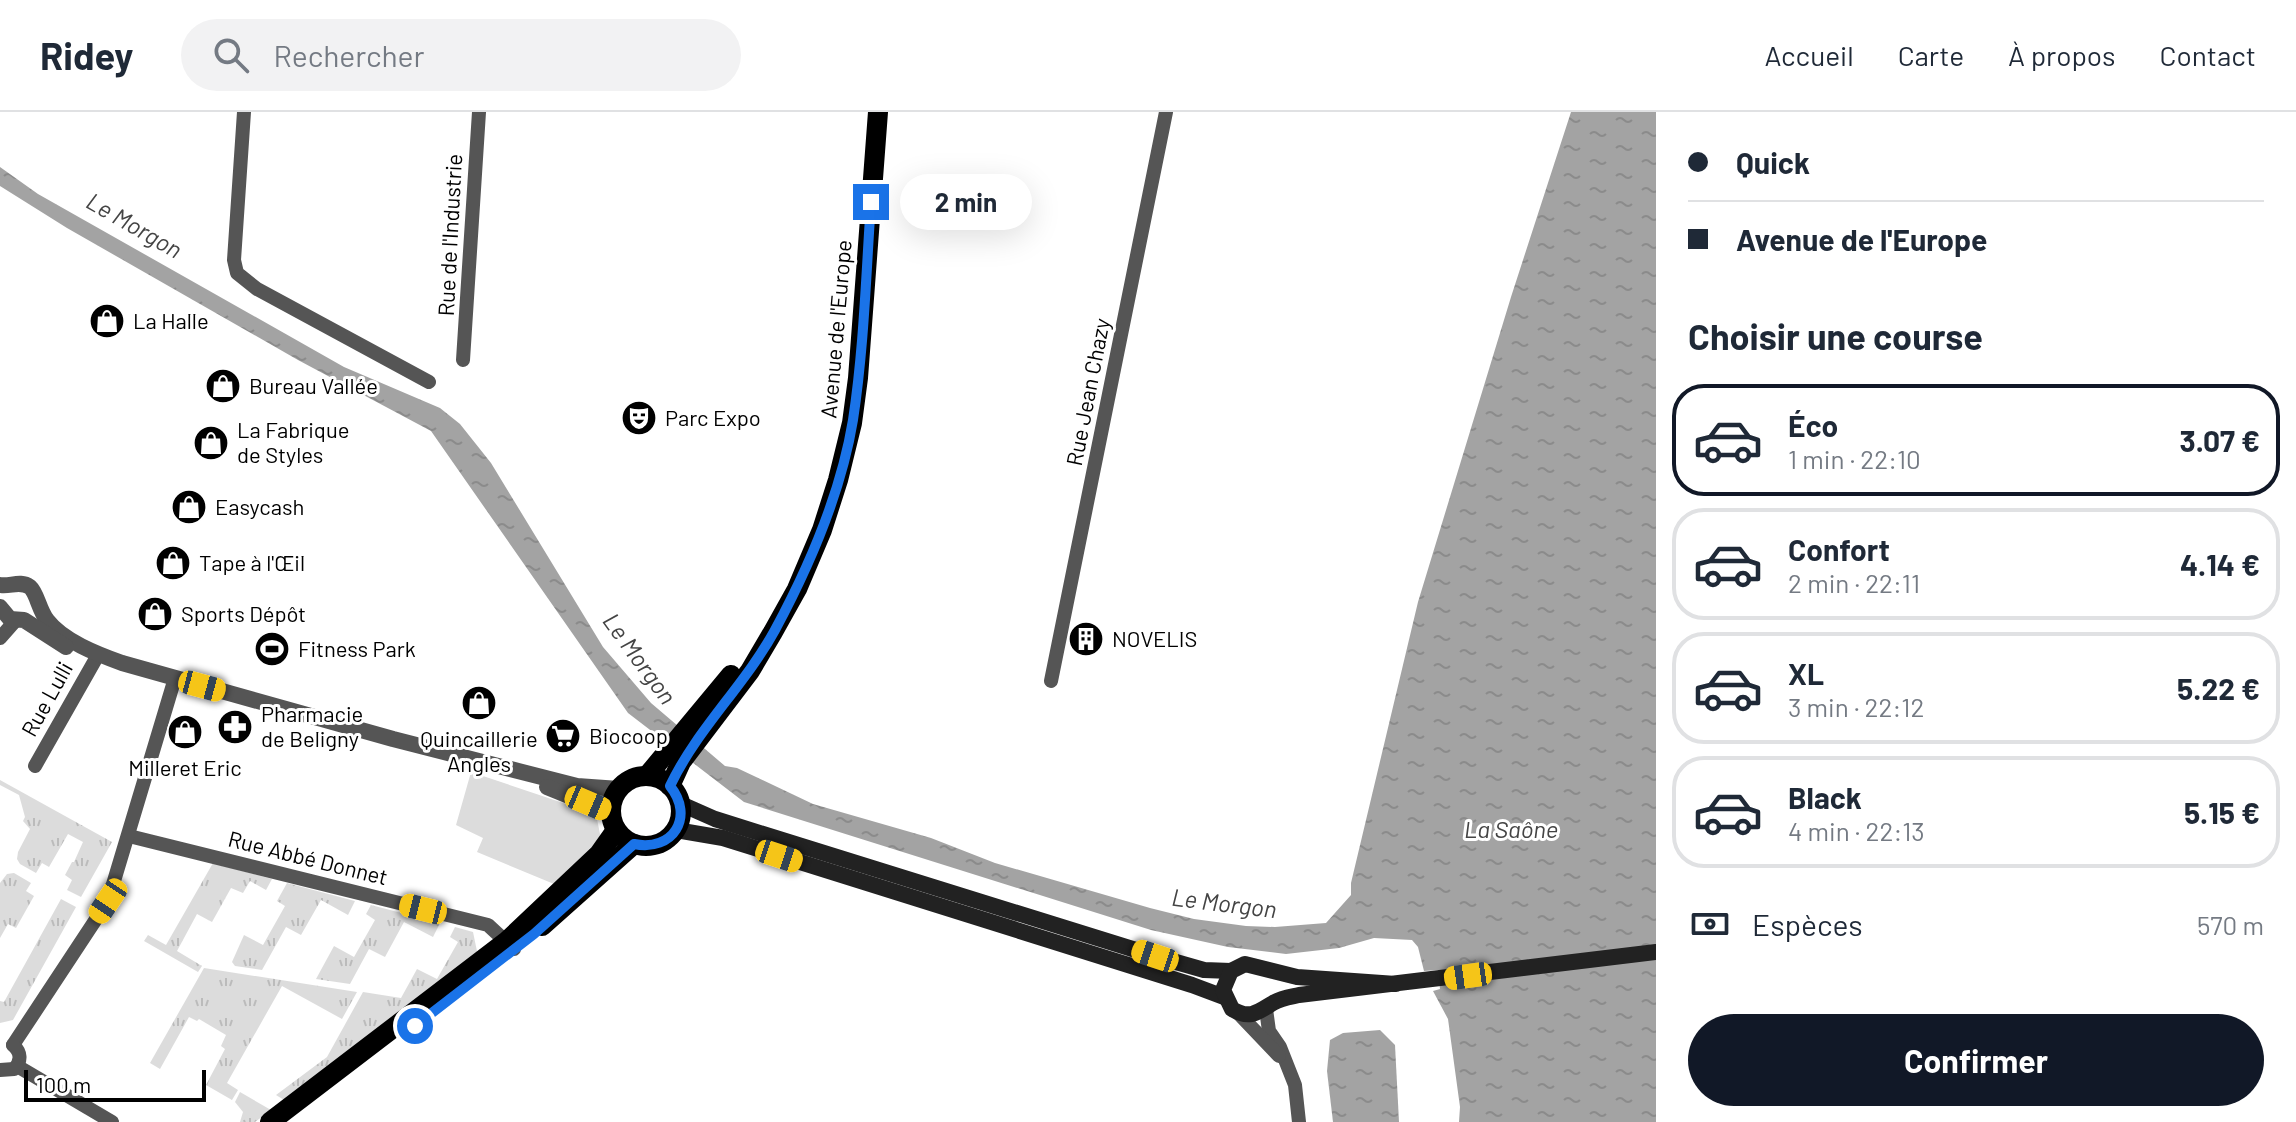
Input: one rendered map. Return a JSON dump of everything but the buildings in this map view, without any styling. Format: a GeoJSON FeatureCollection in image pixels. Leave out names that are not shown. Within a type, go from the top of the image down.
{"type":"FeatureCollection","features":[{"type":"Feature","properties":{"kind":"main road","name":"Avenue de l'Europe"},"geometry":{"type":"LineString","coordinates":[[647,776],[674,758],[739,666],[773,632],[797,589],[822,530],[852,423],[878,112]]}},
{"type":"Feature","properties":{"kind":"main road","name":"Avenue de l'Europe"},"geometry":{"type":"LineString","coordinates":[[670,786],[674,758]]}},
{"type":"Feature","properties":{"kind":"main road"},"geometry":{"type":"LineString","coordinates":[[270,1122],[511,945],[599,854],[614,821],[613,800],[619,789],[632,779],[647,776],[670,786],[681,804],[715,819],[1204,970],[1231,971]]}},
{"type":"Feature","properties":{"kind":"main road"},"geometry":{"type":"LineString","coordinates":[[614,821],[634,844],[646,847],[658,845],[676,830],[681,804]]}},
{"type":"Feature","properties":{"kind":"main road"},"geometry":{"type":"LineString","coordinates":[[676,830],[723,838],[1224,997]]}},
{"type":"Feature","properties":{"kind":"main road"},"geometry":{"type":"LineString","coordinates":[[289,1122],[634,844]]}},
{"type":"Feature","properties":{"kind":"main road"},"geometry":{"type":"LineString","coordinates":[[1396,984],[1297,977],[1266,971],[1253,964],[1231,971],[1224,983],[1224,997],[1238,1013],[1253,1015],[1299,995],[1396,984],[1439,979],[1656,952]]}},
{"type":"Feature","properties":{"kind":"main road"},"geometry":{"type":"LineString","coordinates":[[1266,971],[1275,991],[1268,1007]]}},
{"type":"Feature","properties":{"kind":"street"},"geometry":{"type":"LineString","coordinates":[[244,112],[234,260],[237,273],[257,289],[429,382]]}},
{"type":"Feature","properties":{"kind":"street","name":"Rue de l'Industrie"},"geometry":{"type":"LineString","coordinates":[[463,360],[479,112]]}},
{"type":"Feature","properties":{"kind":"street","name":"Rue Jean Chazy"},"geometry":{"type":"LineString","coordinates":[[1051,681],[1166,112]]}},
{"type":"Feature","properties":{"kind":"street"},"geometry":{"type":"LineString","coordinates":[[3,590],[18,583],[28,586],[49,623],[98,655]]}},
{"type":"Feature","properties":{"kind":"street"},"geometry":{"type":"LineString","coordinates":[[9,616],[32,614],[37,605]]}},
{"type":"Feature","properties":{"kind":"street"},"geometry":{"type":"LineString","coordinates":[[0,638],[9,616]]}},
{"type":"Feature","properties":{"kind":"street"},"geometry":{"type":"LineString","coordinates":[[9,616],[83,654],[98,655],[393,739],[577,786],[619,789]]}},
{"type":"Feature","properties":{"kind":"street","name":"Rue Lulli"},"geometry":{"type":"LineString","coordinates":[[35,766],[98,655]]}},
{"type":"Feature","properties":{"kind":"street"},"geometry":{"type":"LineString","coordinates":[[0,1070],[9,1071],[17,1066],[19,1052],[7,1044],[108,901],[175,678]]}},
{"type":"Feature","properties":{"kind":"street"},"geometry":{"type":"LineString","coordinates":[[471,757],[614,821]]}},
{"type":"Feature","properties":{"kind":"street","name":"Rue Abbé Donnet"},"geometry":{"type":"LineString","coordinates":[[129,836],[488,925],[511,945]]}},
{"type":"Feature","properties":{"kind":"street"},"geometry":{"type":"LineString","coordinates":[[1268,1007],[1269,1031],[1287,1062],[1295,1085],[1299,1122]]}},
{"type":"Feature","properties":{"kind":"street"},"geometry":{"type":"LineString","coordinates":[[1238,1013],[1270,1049],[1287,1062]]}},
{"type":"Feature","properties":{"kind":"street"},"geometry":{"type":"LineString","coordinates":[[17,1066],[112,1122]]}},
{"type":"Feature","properties":{"kind":"green space"},"geometry":{"type":"Polygon","coordinates":[[[471,772],[596,814],[601,839],[554,884],[477,852],[483,838],[456,825],[471,772]]]}},
{"type":"Feature","properties":{"kind":"green space"},"geometry":{"type":"Polygon","coordinates":[[[0,780],[112,842],[81,897],[67,890],[72,880],[65,875],[83,842],[68,834],[49,867],[42,863],[36,873],[20,864],[18,852],[30,829],[23,821],[25,817],[19,795],[0,785],[0,780]]]}},
{"type":"Feature","properties":{"kind":"green space"},"geometry":{"type":"Polygon","coordinates":[[[213,863],[272,879],[266,890],[250,881],[243,893],[231,888],[212,922],[197,914],[177,951],[202,966],[198,972],[144,941],[148,935],[166,945],[213,863]]]}},
{"type":"Feature","properties":{"kind":"green space"},"geometry":{"type":"Polygon","coordinates":[[[14,873],[31,883],[26,891],[34,896],[16,928],[8,924],[0,938],[0,883],[7,874],[14,873]]]}},
{"type":"Feature","properties":{"kind":"green space"},"geometry":{"type":"Polygon","coordinates":[[[287,883],[355,901],[348,915],[321,900],[301,935],[286,927],[262,970],[235,966],[232,962],[244,935],[263,945],[285,906],[277,901],[287,883]]]}},
{"type":"Feature","properties":{"kind":"green space"},"geometry":{"type":"Polygon","coordinates":[[[61,899],[76,907],[13,1020],[0,1023],[0,1001],[4,1002],[61,899]]]}},
{"type":"Feature","properties":{"kind":"green space"},"geometry":{"type":"Polygon","coordinates":[[[371,905],[440,923],[433,937],[404,922],[385,957],[369,949],[350,984],[316,979],[334,946],[354,957],[375,920],[366,914],[371,905]]]}},
{"type":"Feature","properties":{"kind":"green space"},"geometry":{"type":"Polygon","coordinates":[[[455,927],[473,932],[478,956],[284,1100],[276,1095],[327,1057],[363,992],[401,998],[417,969],[437,979],[458,942],[450,937],[455,927]]]}},
{"type":"Feature","properties":{"kind":"green space"},"geometry":{"type":"Polygon","coordinates":[[[204,968],[357,992],[342,1019],[282,986],[227,1083],[238,1090],[232,1100],[206,1085],[225,1049],[221,1046],[226,1035],[199,1019],[189,1017],[160,1069],[150,1063],[204,968]]]}},
{"type":"Feature","properties":{"kind":"green space"},"geometry":{"type":"Polygon","coordinates":[[[240,1092],[271,1110],[255,1122],[240,1122],[243,1112],[235,1102],[240,1092]]]}},
{"type":"Feature","properties":{"kind":"water","name":"La Saône"},"geometry":{"type":"Polygon","coordinates":[[[1571,112],[1656,112],[1656,1122],[1459,1122],[1460,1107],[1448,1019],[1433,991],[1440,989],[1438,970],[1424,971],[1418,947],[1412,940],[1374,938],[1339,948],[1286,954],[1228,947],[1151,930],[744,802],[628,713],[431,431],[298,360],[67,228],[0,186],[0,167],[38,194],[344,367],[440,408],[460,424],[491,463],[603,647],[651,703],[725,766],[737,768],[813,804],[931,838],[995,863],[1194,919],[1275,927],[1326,923],[1351,895],[1351,883],[1418,602],[1571,112]]]}},
{"type":"Feature","properties":{"kind":"water"},"geometry":{"type":"Polygon","coordinates":[[[1380,1030],[1395,1045],[1399,1122],[1333,1122],[1327,1071],[1330,1040],[1343,1033],[1380,1030]]]}},
{"type":"Feature","properties":{"kind":"place","name":"La Halle"},"geometry":{"type":"Point","coordinates":[107,321]}},
{"type":"Feature","properties":{"kind":"place","name":"Bureau Vallée"},"geometry":{"type":"Point","coordinates":[223,386]}},
{"type":"Feature","properties":{"kind":"place","name":"Parc Expo"},"geometry":{"type":"Point","coordinates":[639,418]}},
{"type":"Feature","properties":{"kind":"place","name":"La Fabrique de Styles"},"geometry":{"type":"Point","coordinates":[211,443]}},
{"type":"Feature","properties":{"kind":"place","name":"Easycash"},"geometry":{"type":"Point","coordinates":[189,507]}},
{"type":"Feature","properties":{"kind":"place","name":"Tape à l'Œil"},"geometry":{"type":"Point","coordinates":[173,563]}},
{"type":"Feature","properties":{"kind":"place","name":"Sports Dépôt"},"geometry":{"type":"Point","coordinates":[155,614]}},
{"type":"Feature","properties":{"kind":"place","name":"NOVELIS"},"geometry":{"type":"Point","coordinates":[1086,639]}},
{"type":"Feature","properties":{"kind":"place","name":"Fitness Park"},"geometry":{"type":"Point","coordinates":[272,649]}},
{"type":"Feature","properties":{"kind":"place","name":"Quincaillerie Angles"},"geometry":{"type":"Point","coordinates":[479,703]}},
{"type":"Feature","properties":{"kind":"place","name":"Pharmacie de Beligny"},"geometry":{"type":"Point","coordinates":[235,727]}},
{"type":"Feature","properties":{"kind":"place","name":"Milleret Eric"},"geometry":{"type":"Point","coordinates":[185,732]}},
{"type":"Feature","properties":{"kind":"place","name":"Biocoop"},"geometry":{"type":"Point","coordinates":[563,736]}},
{"type":"Feature","properties":{"kind":"route"},"geometry":{"type":"LineString","coordinates":[[415,1026],[534,934],[634,844],[646,847],[658,845],[676,830],[681,804],[670,786],[681,762],[750,671],[797,589],[822,530],[838,480],[852,423],[858,378],[871,202]]}},
{"type":"Feature","properties":{"kind":"water label","name":"Le Morgon"},"geometry":{"type":"Point","coordinates":[134,226]}},
{"type":"Feature","properties":{"kind":"water label","name":"Le Morgon"},"geometry":{"type":"Point","coordinates":[639,659]}},
{"type":"Feature","properties":{"kind":"water label","name":"Le Morgon"},"geometry":{"type":"Point","coordinates":[1224,904]}}]}
